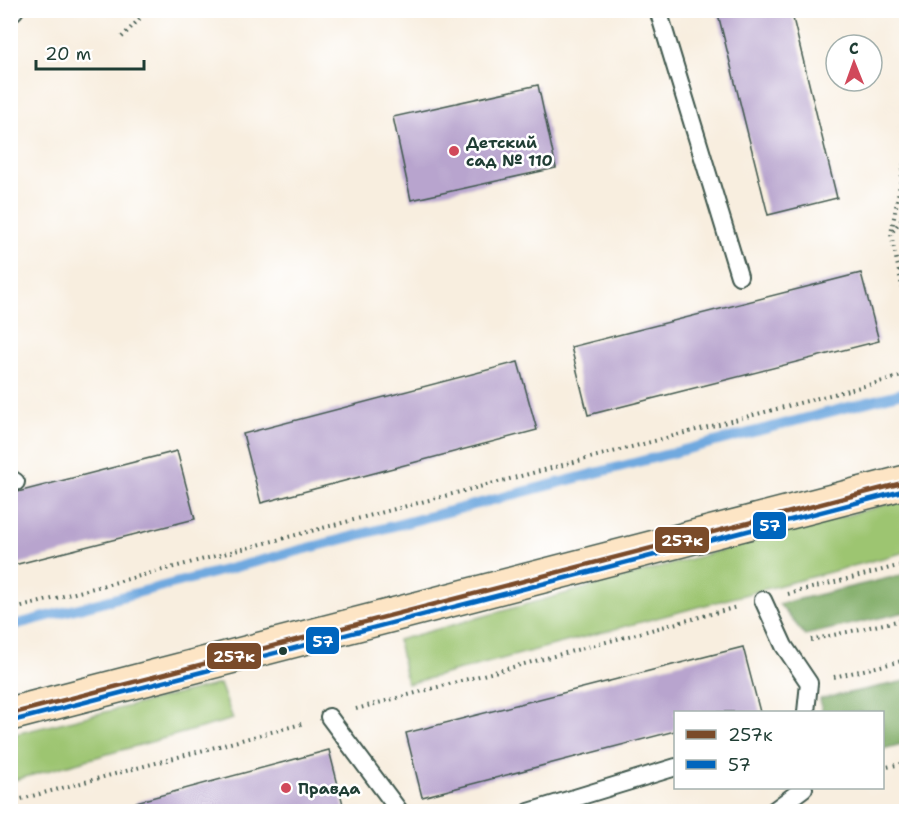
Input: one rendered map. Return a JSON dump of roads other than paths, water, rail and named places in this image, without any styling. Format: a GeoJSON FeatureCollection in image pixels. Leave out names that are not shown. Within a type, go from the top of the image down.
{"type":"FeatureCollection","features":[{"type":"Feature","properties":{"kind":"main road"},"geometry":{"type":"LineString","coordinates":[[10,714],[906,482]]}},
{"type":"Feature","properties":{"kind":"lane"},"geometry":{"type":"LineString","coordinates":[[10,15],[15,10]]}},
{"type":"Feature","properties":{"kind":"lane"},"geometry":{"type":"LineString","coordinates":[[658,10],[739,276]]}},
{"type":"Feature","properties":{"kind":"lane"},"geometry":{"type":"LineString","coordinates":[[763,600],[784,646],[809,682],[806,711]]}},
{"type":"Feature","properties":{"kind":"lane"},"geometry":{"type":"LineString","coordinates":[[328,717],[400,812]]}},
{"type":"Feature","properties":{"kind":"lane"},"geometry":{"type":"LineString","coordinates":[[529,812],[674,767]]}},
{"type":"Feature","properties":{"kind":"lane"},"geometry":{"type":"LineString","coordinates":[[772,812],[803,789]]}},
{"type":"Feature","properties":{"kind":"waterway"},"geometry":{"type":"LineString","coordinates":[[10,626],[906,392]]}},
{"type":"Feature","properties":{"kind":"place","name":"Детский сад № 110"},"geometry":{"type":"Point","coordinates":[454,151]}},
{"type":"Feature","properties":{"kind":"place","name":"Правда"},"geometry":{"type":"Point","coordinates":[286,788]}}]}
